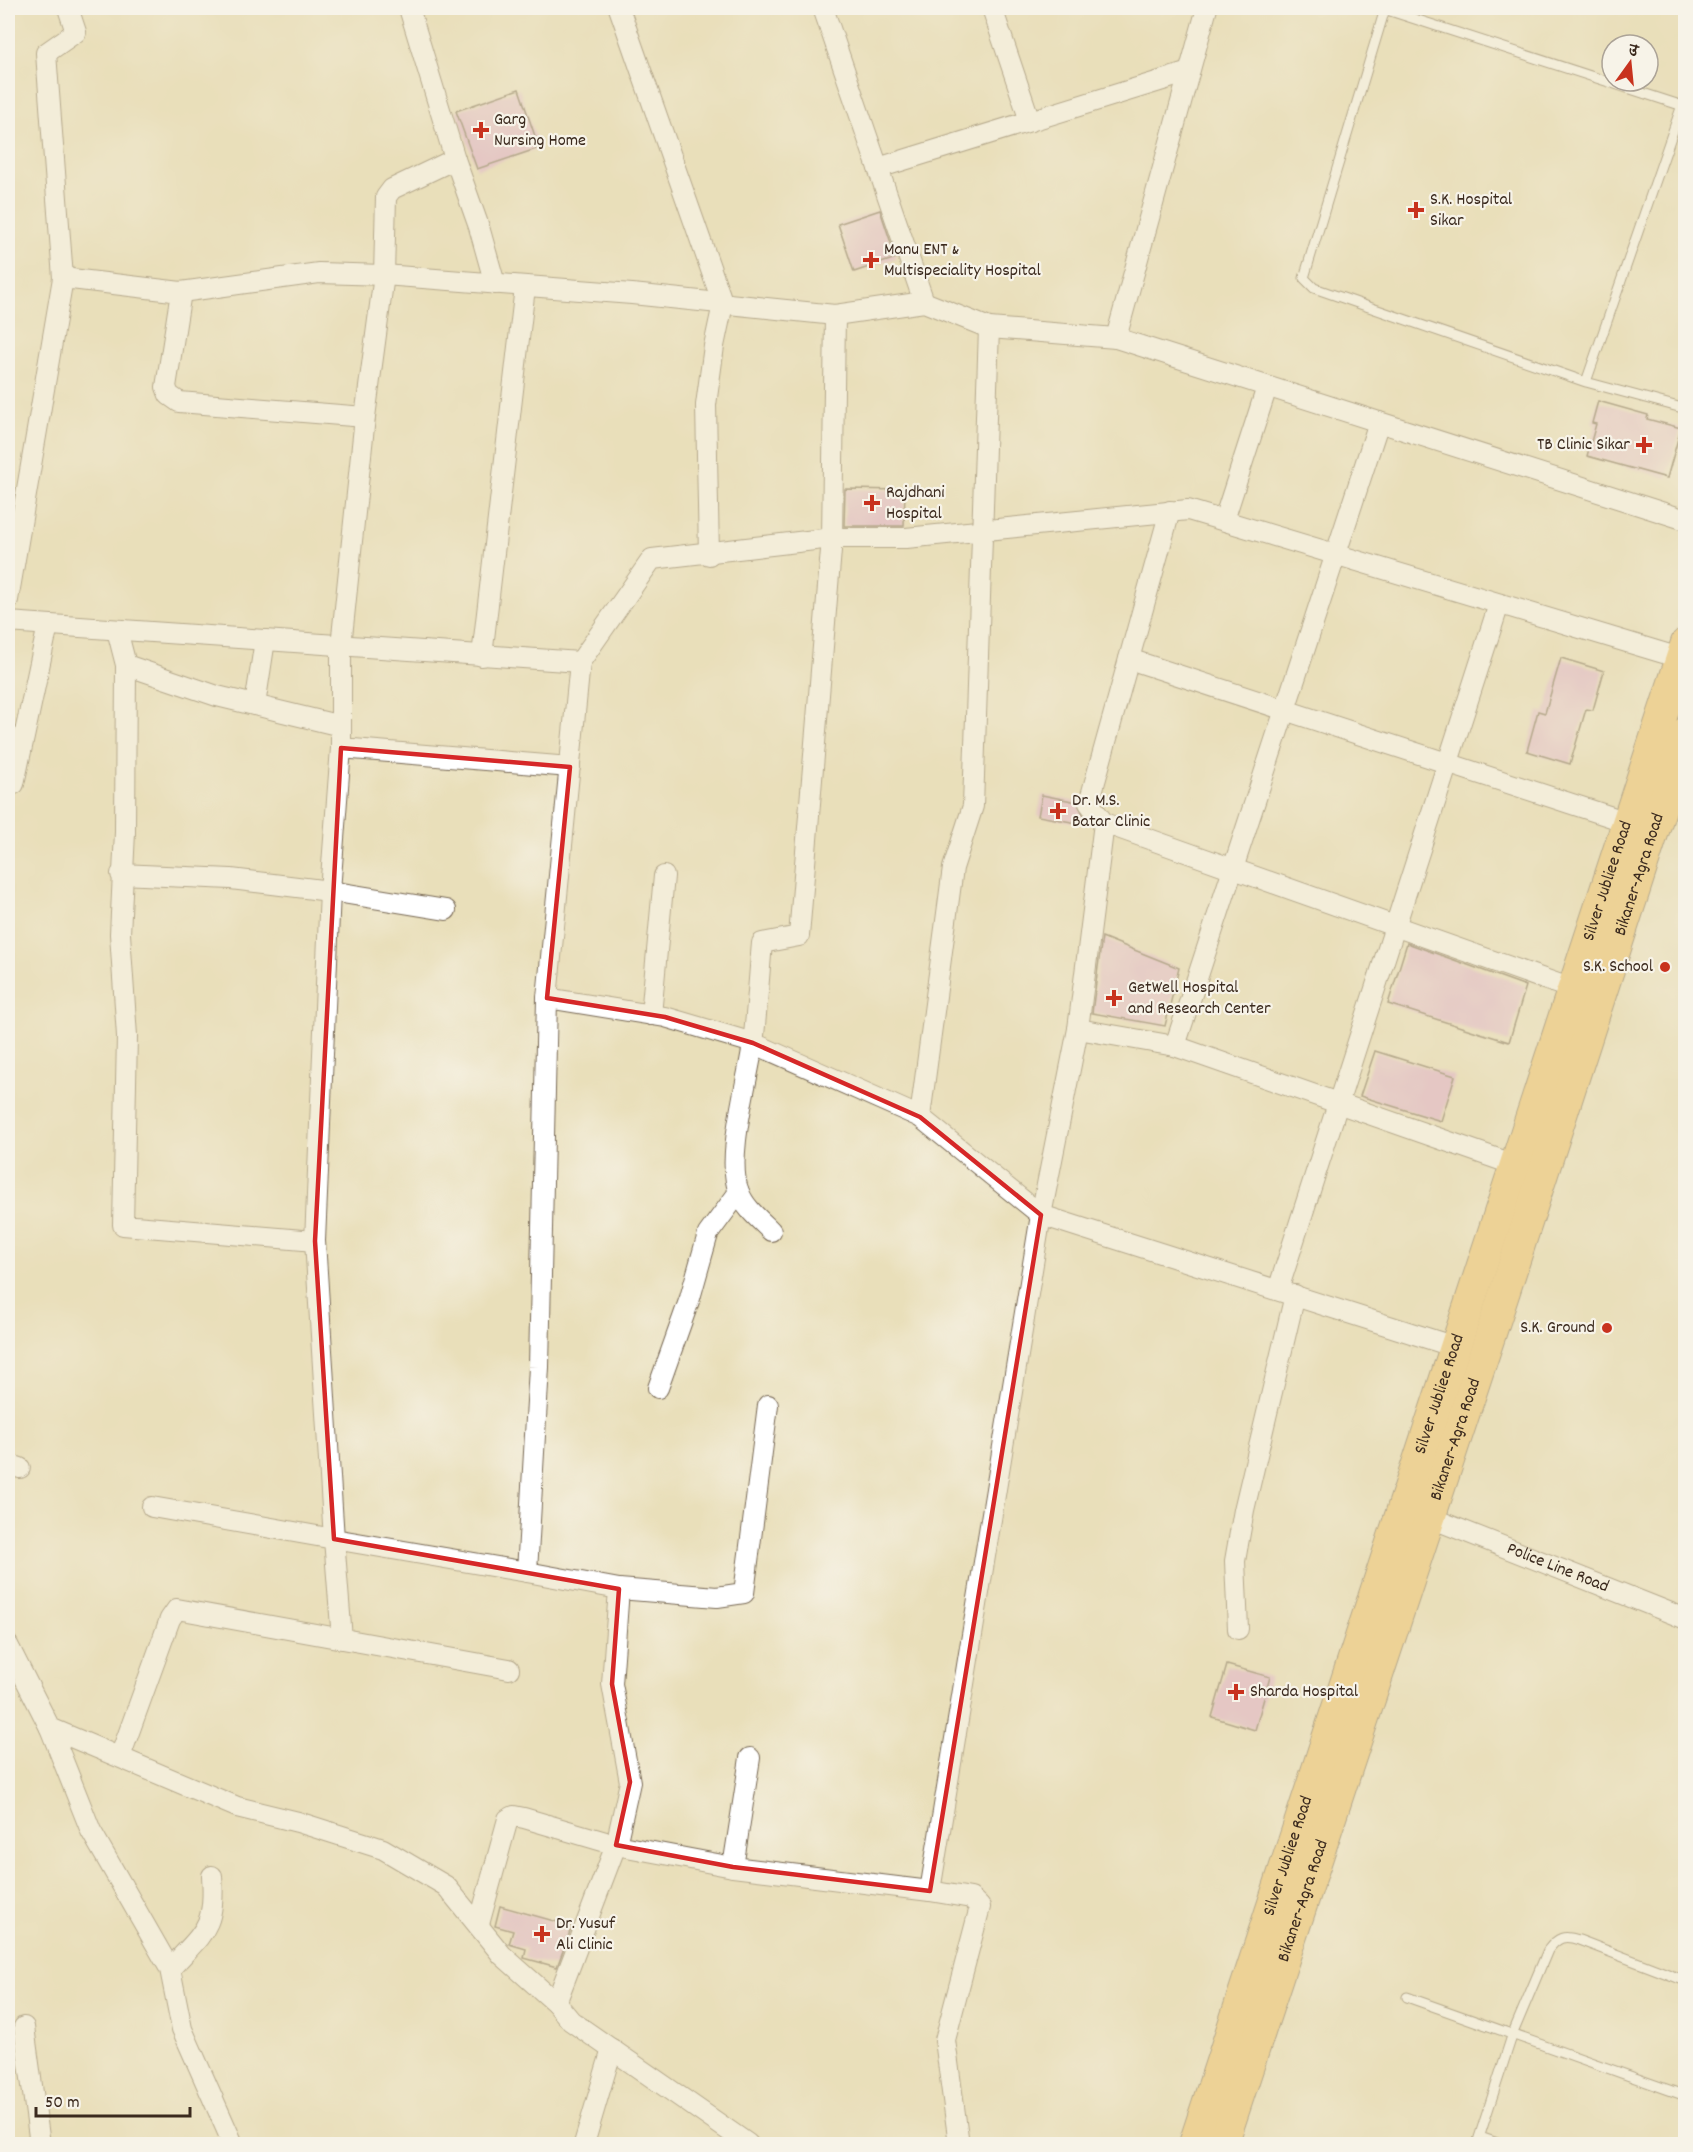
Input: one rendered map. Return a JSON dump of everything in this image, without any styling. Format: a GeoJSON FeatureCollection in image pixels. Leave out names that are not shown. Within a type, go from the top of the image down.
{"type":"FeatureCollection","features":[{"type":"Feature","properties":{"kind":"main road","name":"Silver Jubliee Road"},"geometry":{"type":"LineString","coordinates":[[1194,2145],[1683,651]]}},
{"type":"Feature","properties":{"kind":"main road","name":"Bikaner-Agra Road"},"geometry":{"type":"LineString","coordinates":[[1223,2145],[1686,732]]}},
{"type":"Feature","properties":{"kind":"street"},"geometry":{"type":"LineString","coordinates":[[8,600],[63,278],[46,53],[76,32],[68,8]]}},
{"type":"Feature","properties":{"kind":"street"},"geometry":{"type":"LineString","coordinates":[[409,8],[495,284]]}},
{"type":"Feature","properties":{"kind":"street"},"geometry":{"type":"LineString","coordinates":[[619,8],[723,304],[714,346],[706,405],[709,555]]}},
{"type":"Feature","properties":{"kind":"street"},"geometry":{"type":"LineString","coordinates":[[823,8],[924,302]]}},
{"type":"Feature","properties":{"kind":"street"},"geometry":{"type":"LineString","coordinates":[[992,8],[1030,121]]}},
{"type":"Feature","properties":{"kind":"street"},"geometry":{"type":"LineString","coordinates":[[1116,339],[1208,8]]}},
{"type":"Feature","properties":{"kind":"street"},"geometry":{"type":"LineString","coordinates":[[878,168],[1190,72]]}},
{"type":"Feature","properties":{"kind":"street"},"geometry":{"type":"LineString","coordinates":[[342,1639],[315,1241],[330,891],[341,748],[341,646],[365,417],[384,275],[386,197],[392,189],[455,159]]}},
{"type":"Feature","properties":{"kind":"street"},"geometry":{"type":"LineString","coordinates":[[63,278],[181,292],[319,273],[384,275],[632,294],[835,315],[924,302],[989,328],[1116,339],[1686,520]]}},
{"type":"Feature","properties":{"kind":"street"},"geometry":{"type":"LineString","coordinates":[[482,656],[525,287]]}},
{"type":"Feature","properties":{"kind":"street"},"geometry":{"type":"LineString","coordinates":[[181,292],[166,387],[169,395],[179,402],[365,417]]}},
{"type":"Feature","properties":{"kind":"street"},"geometry":{"type":"LineString","coordinates":[[771,1231],[747,1206],[739,1192],[735,1176],[735,1153],[753,1044],[762,943],[800,936],[832,538],[835,315]]}},
{"type":"Feature","properties":{"kind":"street"},"geometry":{"type":"LineString","coordinates":[[920,1117],[953,868],[973,806],[989,328]]}},
{"type":"Feature","properties":{"kind":"street"},"geometry":{"type":"LineString","coordinates":[[1224,520],[1267,387]]}},
{"type":"Feature","properties":{"kind":"street"},"geometry":{"type":"LineString","coordinates":[[1175,1046],[1379,422]]}},
{"type":"Feature","properties":{"kind":"street"},"geometry":{"type":"LineString","coordinates":[[527,1572],[539,1367],[547,999],[580,662],[652,560],[709,555],[832,538],[906,538],[1188,510],[1498,603],[1683,651]]}},
{"type":"Feature","properties":{"kind":"street"},"geometry":{"type":"LineString","coordinates":[[1170,511],[1089,803],[1104,823],[1572,989]]}},
{"type":"Feature","properties":{"kind":"street"},"geometry":{"type":"LineString","coordinates":[[1238,1629],[1235,1561],[1287,1293],[1339,1103],[1498,603]]}},
{"type":"Feature","properties":{"kind":"street"},"geometry":{"type":"LineString","coordinates":[[8,622],[580,662]]}},
{"type":"Feature","properties":{"kind":"street"},"geometry":{"type":"LineString","coordinates":[[15,784],[48,625]]}},
{"type":"Feature","properties":{"kind":"street"},"geometry":{"type":"LineString","coordinates":[[117,630],[126,665],[125,832],[121,874],[120,934],[127,1035],[123,1225],[315,1241]]}},
{"type":"Feature","properties":{"kind":"street"},"geometry":{"type":"LineString","coordinates":[[255,705],[265,640]]}},
{"type":"Feature","properties":{"kind":"street"},"geometry":{"type":"LineString","coordinates":[[1129,659],[1447,765],[1627,822]]}},
{"type":"Feature","properties":{"kind":"street"},"geometry":{"type":"LineString","coordinates":[[126,665],[217,696],[341,726]]}},
{"type":"Feature","properties":{"kind":"street"},"geometry":{"type":"LineString","coordinates":[[341,748],[570,766]]}},
{"type":"Feature","properties":{"kind":"street"},"geometry":{"type":"LineString","coordinates":[[930,1891],[1041,1215],[1078,1029],[1104,823]]}},
{"type":"Feature","properties":{"kind":"street"},"geometry":{"type":"LineString","coordinates":[[121,874],[231,879],[330,891],[446,910]]}},
{"type":"Feature","properties":{"kind":"street"},"geometry":{"type":"LineString","coordinates":[[651,1016],[664,876]]}},
{"type":"Feature","properties":{"kind":"street"},"geometry":{"type":"LineString","coordinates":[[547,999],[651,1016],[753,1044],[920,1117],[1041,1215],[1455,1347]]}},
{"type":"Feature","properties":{"kind":"street"},"geometry":{"type":"LineString","coordinates":[[1078,1029],[1175,1046],[1515,1165]]}},
{"type":"Feature","properties":{"kind":"street"},"geometry":{"type":"LineString","coordinates":[[658,1388],[690,1298],[708,1233],[739,1192]]}},
{"type":"Feature","properties":{"kind":"street"},"geometry":{"type":"LineString","coordinates":[[152,1507],[619,1589],[717,1597],[744,1593],[768,1405]]}},
{"type":"Feature","properties":{"kind":"street","name":"Police Line Road"},"geometry":{"type":"LineString","coordinates":[[1403,1507],[1686,1619]]}},
{"type":"Feature","properties":{"kind":"street"},"geometry":{"type":"LineString","coordinates":[[556,2002],[616,1845],[630,1782],[612,1684],[619,1589]]}},
{"type":"Feature","properties":{"kind":"street"},"geometry":{"type":"LineString","coordinates":[[120,1756],[170,1618],[177,1609],[509,1669]]}},
{"type":"Feature","properties":{"kind":"street"},"geometry":{"type":"LineString","coordinates":[[8,1645],[16,1676],[50,1728],[91,1831],[170,1969],[182,2029],[233,2145]]}},
{"type":"Feature","properties":{"kind":"street"},"geometry":{"type":"LineString","coordinates":[[50,1728],[237,1807],[298,1822],[383,1849],[447,1886],[502,1955],[556,2002],[571,2021],[737,2141]]}},
{"type":"Feature","properties":{"kind":"street"},"geometry":{"type":"LineString","coordinates":[[733,1867],[750,1758]]}},
{"type":"Feature","properties":{"kind":"street"},"geometry":{"type":"LineString","coordinates":[[479,1924],[508,1819],[514,1816],[616,1845],[733,1867],[930,1891],[977,1900],[980,1907],[945,2040],[959,2145]]}},
{"type":"Feature","properties":{"kind":"street"},"geometry":{"type":"LineString","coordinates":[[170,1969],[210,1922],[214,1904],[212,1876]]}},
{"type":"Feature","properties":{"kind":"street"},"geometry":{"type":"LineString","coordinates":[[24,2027],[40,2145]]}},
{"type":"Feature","properties":{"kind":"street"},"geometry":{"type":"LineString","coordinates":[[584,2145],[612,2049]]}},
{"type":"Feature","properties":{"kind":"lane"},"geometry":{"type":"LineString","coordinates":[[1586,382],[1684,106],[1383,8],[1304,278],[1314,288],[1586,382],[1686,409]]}},
{"type":"Feature","properties":{"kind":"lane"},"geometry":{"type":"LineString","coordinates":[[1500,2145],[1478,2141],[1513,2033],[1548,1950],[1556,1940],[1566,1936],[1686,1981]]}},
{"type":"Feature","properties":{"kind":"lane"},"geometry":{"type":"LineString","coordinates":[[1407,1997],[1686,2096]]}},
{"type":"Feature","properties":{"kind":"highlighted area"},"geometry":{"type":"Polygon","coordinates":[[[341,748],[570,767],[547,998],[665,1017],[753,1043],[920,1117],[1041,1215],[930,1891],[733,1867],[616,1845],[630,1782],[612,1684],[619,1589],[334,1539],[315,1241],[341,748]]]}},
{"type":"Feature","properties":{"kind":"building"},"geometry":{"type":"Polygon","coordinates":[[[519,89],[539,148],[477,169],[456,111],[519,89]]]}},
{"type":"Feature","properties":{"kind":"building"},"geometry":{"type":"Polygon","coordinates":[[[880,210],[896,258],[854,272],[838,224],[880,210]]]}},
{"type":"Feature","properties":{"kind":"building"},"geometry":{"type":"Polygon","coordinates":[[[1598,401],[1648,415],[1647,419],[1681,428],[1667,478],[1587,456],[1596,424],[1592,423],[1598,401]]]}},
{"type":"Feature","properties":{"kind":"building"},"geometry":{"type":"Polygon","coordinates":[[[845,489],[905,490],[904,526],[844,526],[845,489]]]}},
{"type":"Feature","properties":{"kind":"building"},"geometry":{"type":"Polygon","coordinates":[[[1561,658],[1604,671],[1593,710],[1586,709],[1570,764],[1527,751],[1538,711],[1545,713],[1561,658]]]}},
{"type":"Feature","properties":{"kind":"building"},"geometry":{"type":"Polygon","coordinates":[[[1042,795],[1077,802],[1084,816],[1083,824],[1038,816],[1042,795]]]}},
{"type":"Feature","properties":{"kind":"building"},"geometry":{"type":"Polygon","coordinates":[[[1102,937],[1179,968],[1165,1026],[1092,1013],[1102,937]]]}},
{"type":"Feature","properties":{"kind":"building"},"geometry":{"type":"Polygon","coordinates":[[[1407,943],[1526,986],[1509,1042],[1388,1004],[1407,943]]]}},
{"type":"Feature","properties":{"kind":"building"},"geometry":{"type":"Polygon","coordinates":[[[1375,1051],[1455,1076],[1441,1121],[1360,1096],[1375,1051]]]}},
{"type":"Feature","properties":{"kind":"building"},"geometry":{"type":"Polygon","coordinates":[[[1227,1665],[1270,1677],[1255,1730],[1212,1717],[1227,1665]]]}},
{"type":"Feature","properties":{"kind":"building"},"geometry":{"type":"Polygon","coordinates":[[[500,1906],[572,1926],[557,1967],[524,1958],[526,1949],[509,1944],[513,1931],[495,1926],[500,1906]]]}},
{"type":"Feature","properties":{"kind":"place","name":"Garg Nursing Home"},"geometry":{"type":"Point","coordinates":[481,130]}},
{"type":"Feature","properties":{"kind":"place","name":"S.K. Hospital Sikar"},"geometry":{"type":"Point","coordinates":[1416,210]}},
{"type":"Feature","properties":{"kind":"place","name":"Manu ENT & Multispeciality Hospital"},"geometry":{"type":"Point","coordinates":[871,260]}},
{"type":"Feature","properties":{"kind":"place","name":"TB Clinic Sikar"},"geometry":{"type":"Point","coordinates":[1644,445]}},
{"type":"Feature","properties":{"kind":"place","name":"Rajdhani Hospital"},"geometry":{"type":"Point","coordinates":[872,503]}},
{"type":"Feature","properties":{"kind":"place","name":"Dr. M.S. Batar Clinic"},"geometry":{"type":"Point","coordinates":[1058,811]}},
{"type":"Feature","properties":{"kind":"place","name":"S.K. School"},"geometry":{"type":"Point","coordinates":[1665,967]}},
{"type":"Feature","properties":{"kind":"place","name":"GetWell Hospital and Research Center"},"geometry":{"type":"Point","coordinates":[1114,998]}},
{"type":"Feature","properties":{"kind":"place","name":"S.K. Ground"},"geometry":{"type":"Point","coordinates":[1607,1328]}},
{"type":"Feature","properties":{"kind":"place","name":"Sharda Hospital"},"geometry":{"type":"Point","coordinates":[1236,1692]}},
{"type":"Feature","properties":{"kind":"place","name":"Dr. Yusuf Ali Clinic"},"geometry":{"type":"Point","coordinates":[542,1934]}}]}
